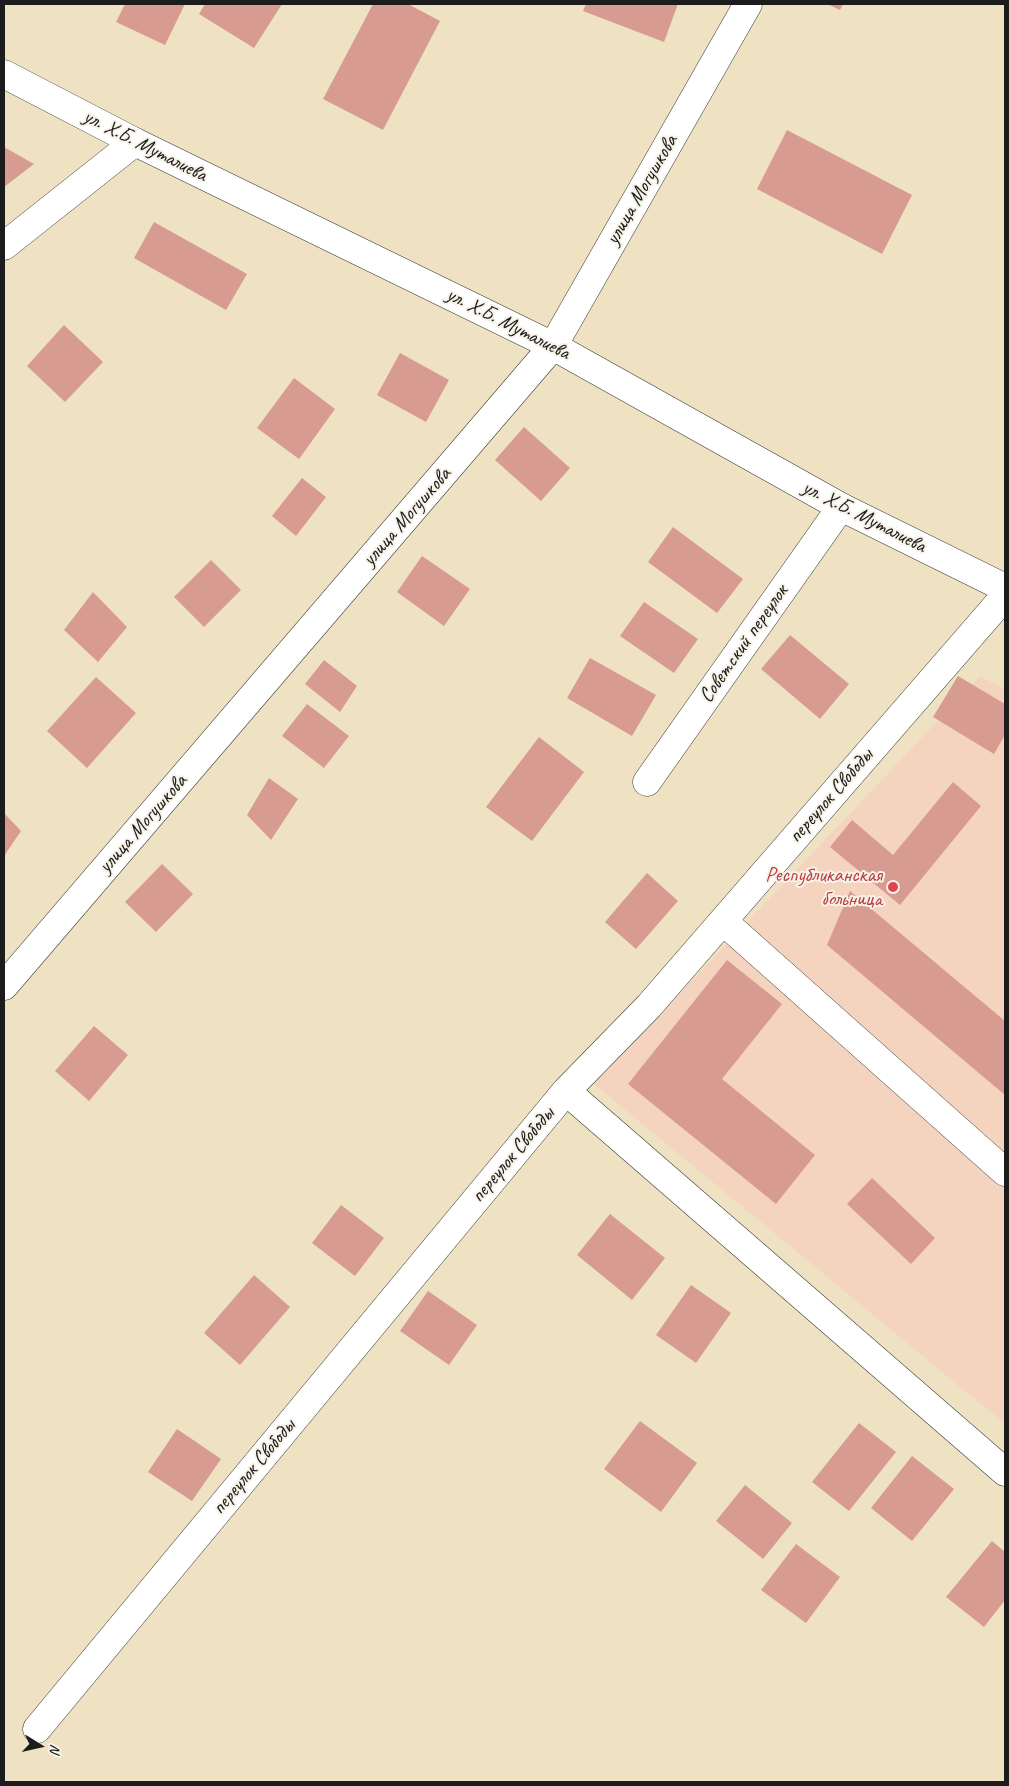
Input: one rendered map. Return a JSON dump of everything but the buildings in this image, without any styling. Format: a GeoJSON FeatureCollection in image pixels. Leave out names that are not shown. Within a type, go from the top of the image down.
{"type":"FeatureCollection","features":[{"type":"Feature","properties":{"kind":"street","name":"улица Могушкова"},"geometry":{"type":"LineString","coordinates":[[4,986],[553,346],[748,4]]}},
{"type":"Feature","properties":{"kind":"street","name":"ул. Х.Б. Муталиева"},"geometry":{"type":"LineString","coordinates":[[4,74],[134,142],[553,346],[841,507],[1005,588]]}},
{"type":"Feature","properties":{"kind":"street"},"geometry":{"type":"LineString","coordinates":[[4,246],[134,142]]}},
{"type":"Feature","properties":{"kind":"street","name":"Советский переулок"},"geometry":{"type":"LineString","coordinates":[[648,782],[841,507]]}},
{"type":"Feature","properties":{"kind":"street","name":"переулок Свободы"},"geometry":{"type":"LineString","coordinates":[[36,1729],[566,1091],[649,1006],[1005,596]]}},
{"type":"Feature","properties":{"kind":"street"},"geometry":{"type":"LineString","coordinates":[[723,921],[1005,1172]]}},
{"type":"Feature","properties":{"kind":"street"},"geometry":{"type":"LineString","coordinates":[[566,1091],[1005,1472]]}},
{"type":"Feature","properties":{"kind":"shaded area","name":"Республиканская больница"},"geometry":{"type":"Polygon","coordinates":[[[980,676],[1005,689],[1005,1424],[594,1084],[980,676]]]}},
{"type":"Feature","properties":{"kind":"place","name":"Республиканская больница"},"geometry":{"type":"Point","coordinates":[893,887]}}]}
